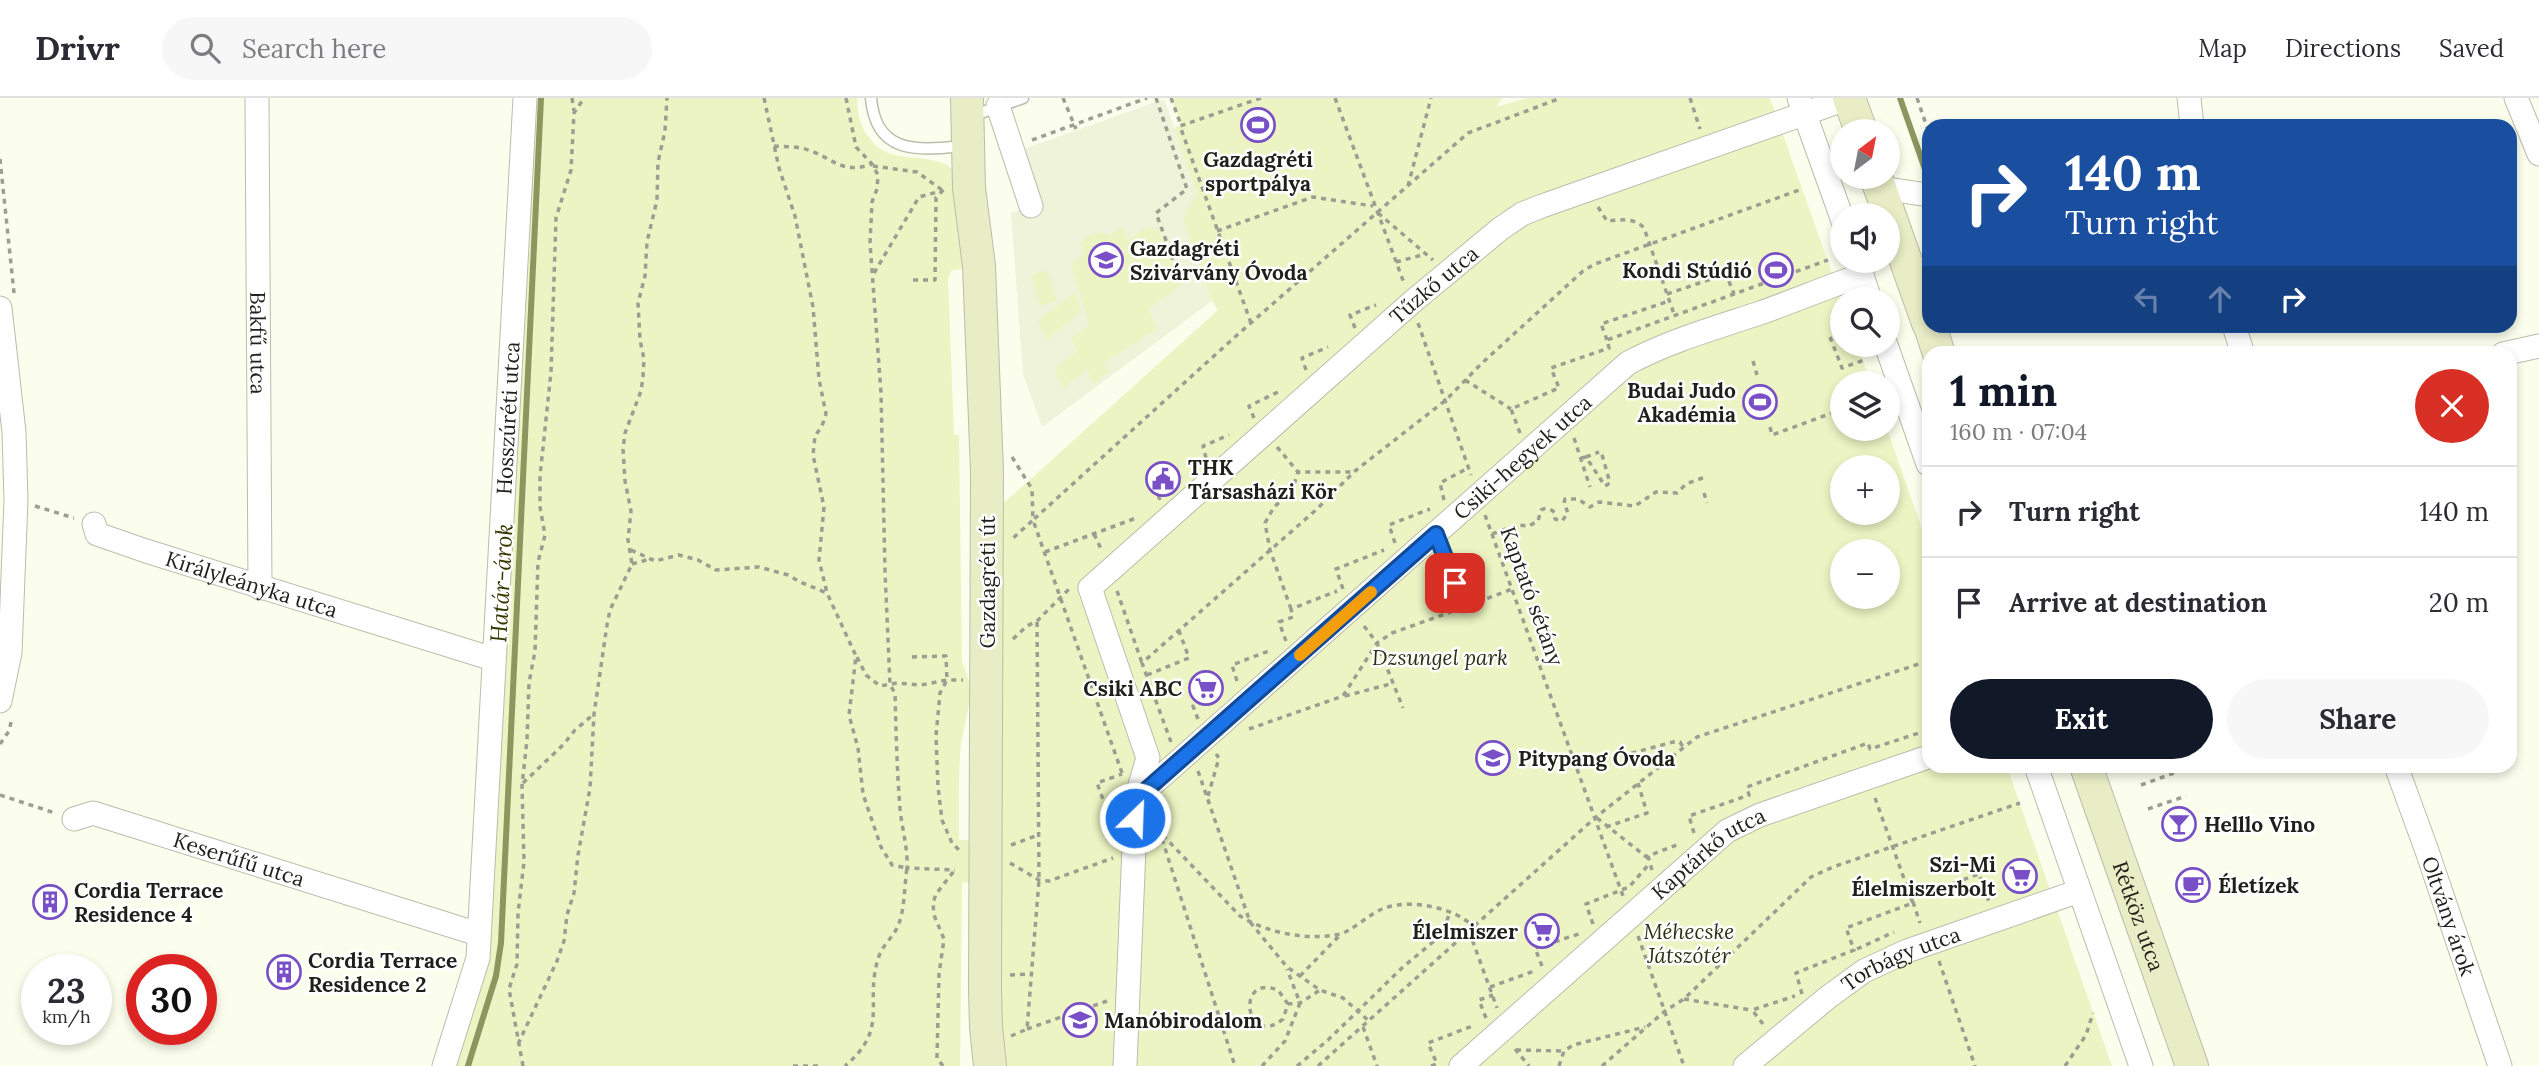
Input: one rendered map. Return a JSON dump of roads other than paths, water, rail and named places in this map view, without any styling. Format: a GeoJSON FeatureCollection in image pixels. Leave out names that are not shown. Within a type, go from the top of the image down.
{"type":"FeatureCollection","features":[{"type":"Feature","properties":{"kind":"street","name":"Bakfű utca"},"geometry":{"type":"LineString","coordinates":[[257,98],[260,588]]}},
{"type":"Feature","properties":{"kind":"street","name":"Hosszúréti utca"},"geometry":{"type":"LineString","coordinates":[[444,1066],[478,958],[525,98]]}},
{"type":"Feature","properties":{"kind":"street"},"geometry":{"type":"LineString","coordinates":[[1849,98],[1857,119]]}},
{"type":"Feature","properties":{"kind":"street","name":"Tűzkő utca"},"geometry":{"type":"LineString","coordinates":[[1129,790],[1148,758],[1090,588],[1410,298],[1511,221],[1541,206],[1802,106],[1849,98]]}},
{"type":"Feature","properties":{"kind":"street"},"geometry":{"type":"LineString","coordinates":[[2189,98],[2191,119]]}},
{"type":"Feature","properties":{"kind":"street"},"geometry":{"type":"LineString","coordinates":[[2516,98],[2539,154]]}},
{"type":"Feature","properties":{"kind":"street"},"geometry":{"type":"LineString","coordinates":[[998,106],[1031,206]]}},
{"type":"Feature","properties":{"kind":"street"},"geometry":{"type":"LineString","coordinates":[[1802,106],[1837,203]]}},
{"type":"Feature","properties":{"kind":"street","name":"Gazdagréti út"},"geometry":{"type":"LineString","coordinates":[[964,127],[979,268],[987,472],[985,989],[990,1066]]}},
{"type":"Feature","properties":{"kind":"street"},"geometry":{"type":"LineString","coordinates":[[1900,188],[1922,194]]}},
{"type":"Feature","properties":{"kind":"street"},"geometry":{"type":"LineString","coordinates":[[1881,189],[1922,304]]}},
{"type":"Feature","properties":{"kind":"street","name":"Csiki-hegyek utca"},"geometry":{"type":"LineString","coordinates":[[1129,790],[1347,599],[1436,534],[1628,363],[1653,350],[1846,273]]}},
{"type":"Feature","properties":{"kind":"street"},"geometry":{"type":"LineString","coordinates":[[0,308],[4,382],[14,432],[16,500],[10,653],[0,701]]}},
{"type":"Feature","properties":{"kind":"street"},"geometry":{"type":"LineString","coordinates":[[2517,351],[2539,346]]}},
{"type":"Feature","properties":{"kind":"street"},"geometry":{"type":"LineString","coordinates":[[1890,357],[1922,447]]}},
{"type":"Feature","properties":{"kind":"street","name":"Királyleányka utca"},"geometry":{"type":"LineString","coordinates":[[94,524],[97,534],[260,588],[493,659]]}},
{"type":"Feature","properties":{"kind":"street","name":"Kaptárkő utca"},"geometry":{"type":"LineString","coordinates":[[1461,1066],[1727,831],[1760,815],[1922,759]]}},
{"type":"Feature","properties":{"kind":"street"},"geometry":{"type":"LineString","coordinates":[[2038,773],[2140,1066]]}},
{"type":"Feature","properties":{"kind":"street","name":"Rétköz utca"},"geometry":{"type":"LineString","coordinates":[[2088,773],[2192,1066]]}},
{"type":"Feature","properties":{"kind":"street","name":"Oltvány árok"},"geometry":{"type":"LineString","coordinates":[[2399,773],[2500,1066]]}},
{"type":"Feature","properties":{"kind":"street"},"geometry":{"type":"LineString","coordinates":[[1125,1066],[1129,790]]}},
{"type":"Feature","properties":{"kind":"street","name":"Keserűfű utca"},"geometry":{"type":"LineString","coordinates":[[74,819],[93,813],[478,934]]}},
{"type":"Feature","properties":{"kind":"street","name":"Torbágy utca"},"geometry":{"type":"LineString","coordinates":[[1745,1066],[1864,971],[1932,943],[2079,891]]}},
{"type":"Feature","properties":{"kind":"lane"},"geometry":{"type":"LineString","coordinates":[[871,98],[877,128],[887,139],[902,146],[964,127],[998,106],[1023,98]]}},
{"type":"Feature","properties":{"kind":"lane"},"geometry":{"type":"LineString","coordinates":[[1436,534],[1464,607]]}},
{"type":"Feature","properties":{"kind":"waterway","name":"Határ-árok"},"geometry":{"type":"LineString","coordinates":[[468,1066],[496,976],[501,943],[541,98]]}},
{"type":"Feature","properties":{"kind":"waterway"},"geometry":{"type":"LineString","coordinates":[[1900,98],[1922,161]]}},
{"type":"Feature","properties":{"kind":"place","name":"Gazdagréti sportpálya"},"geometry":{"type":"Point","coordinates":[1258,125]}},
{"type":"Feature","properties":{"kind":"place","name":"Gazdagréti Szivárvány Óvoda"},"geometry":{"type":"Point","coordinates":[1106,260]}},
{"type":"Feature","properties":{"kind":"place","name":"Kondi Stúdió"},"geometry":{"type":"Point","coordinates":[1776,270]}},
{"type":"Feature","properties":{"kind":"place","name":"Budai Judo Akadémia"},"geometry":{"type":"Point","coordinates":[1760,402]}},
{"type":"Feature","properties":{"kind":"place","name":"THK Társasházi Kör"},"geometry":{"type":"Point","coordinates":[1163,479]}},
{"type":"Feature","properties":{"kind":"place","name":"Csiki ABC"},"geometry":{"type":"Point","coordinates":[1206,688]}},
{"type":"Feature","properties":{"kind":"place","name":"Pitypang Óvoda"},"geometry":{"type":"Point","coordinates":[1493,758]}},
{"type":"Feature","properties":{"kind":"place","name":"Helllo Vino"},"geometry":{"type":"Point","coordinates":[2179,824]}},
{"type":"Feature","properties":{"kind":"place","name":"Szi-Mi Élelmiszerbolt"},"geometry":{"type":"Point","coordinates":[2020,876]}},
{"type":"Feature","properties":{"kind":"place","name":"Életízek"},"geometry":{"type":"Point","coordinates":[2193,885]}},
{"type":"Feature","properties":{"kind":"place","name":"Cordia Terrace Residence 4"},"geometry":{"type":"Point","coordinates":[50,902]}},
{"type":"Feature","properties":{"kind":"place","name":"Élelmiszer"},"geometry":{"type":"Point","coordinates":[1542,931]}},
{"type":"Feature","properties":{"kind":"place","name":"Cordia Terrace Residence 2"},"geometry":{"type":"Point","coordinates":[284,972]}},
{"type":"Feature","properties":{"kind":"place","name":"Manóbirodalom"},"geometry":{"type":"Point","coordinates":[1080,1020]}},
{"type":"Feature","properties":{"kind":"park label","name":"Dzsungel park"},"geometry":{"type":"Point","coordinates":[1440,657]}},
{"type":"Feature","properties":{"kind":"park label","name":"Méhecske Játszótér"},"geometry":{"type":"Point","coordinates":[1689,943]}}]}
